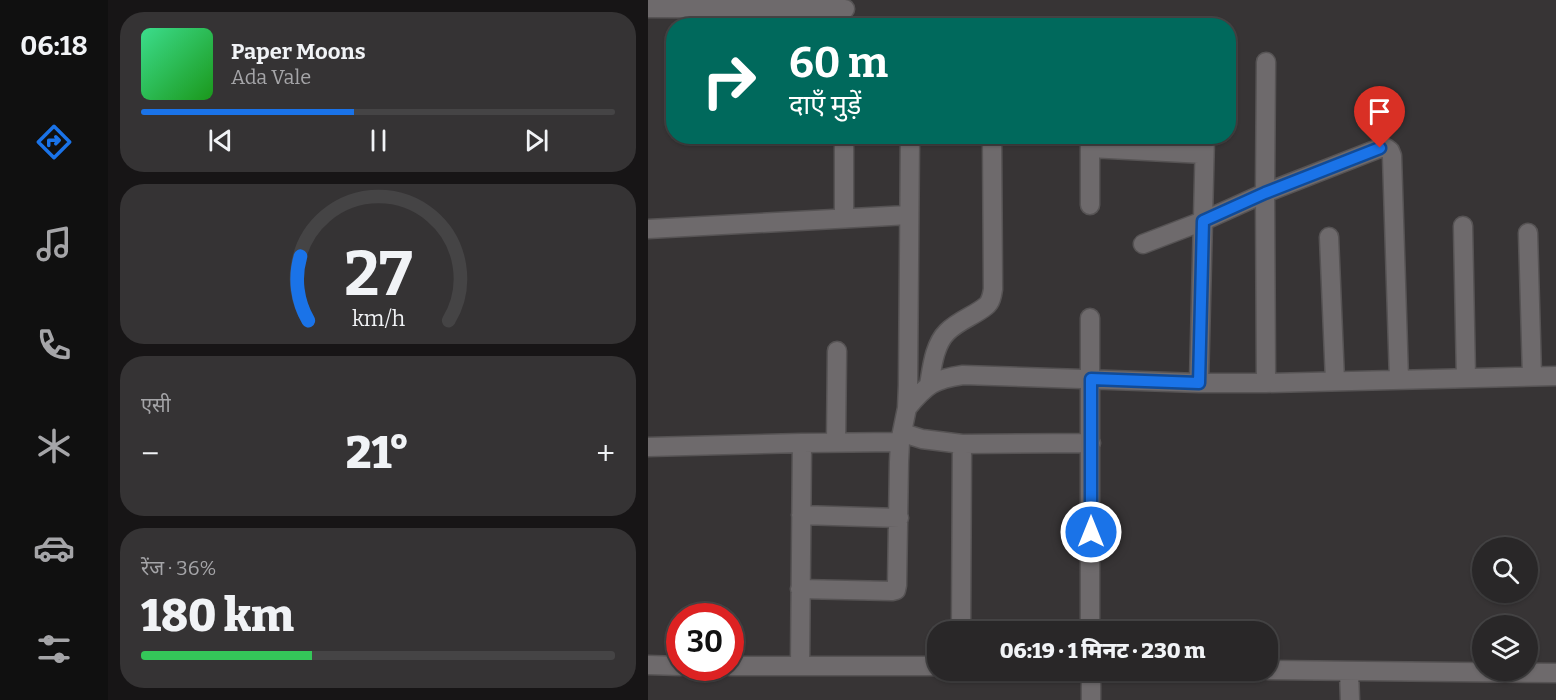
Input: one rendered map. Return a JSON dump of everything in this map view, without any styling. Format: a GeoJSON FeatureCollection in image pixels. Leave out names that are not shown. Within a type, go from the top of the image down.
{"type":"FeatureCollection","features":[{"type":"Feature","properties":{"kind":"street"},"geometry":{"type":"LineString","coordinates":[[648,8],[845,12]]}},
{"type":"Feature","properties":{"kind":"street"},"geometry":{"type":"LineString","coordinates":[[1266,62],[1266,383]]}},
{"type":"Feature","properties":{"kind":"street"},"geometry":{"type":"LineString","coordinates":[[844,144],[844,218]]}},
{"type":"Feature","properties":{"kind":"street"},"geometry":{"type":"LineString","coordinates":[[800,589],[896,590],[899,518],[898,462],[907,408],[910,144]]}},
{"type":"Feature","properties":{"kind":"street"},"geometry":{"type":"LineString","coordinates":[[929,385],[937,348],[945,334],[986,306],[991,299],[993,289],[992,144]]}},
{"type":"Feature","properties":{"kind":"street"},"geometry":{"type":"LineString","coordinates":[[1090,144],[1090,205]]}},
{"type":"Feature","properties":{"kind":"street"},"geometry":{"type":"LineString","coordinates":[[1166,144],[1204,145],[1199,383]]}},
{"type":"Feature","properties":{"kind":"street"},"geometry":{"type":"LineString","coordinates":[[1143,244],[1203,221],[1265,193],[1380,148],[1386,148],[1392,156],[1399,380]]}},
{"type":"Feature","properties":{"kind":"street"},"geometry":{"type":"LineString","coordinates":[[648,228],[909,215]]}},
{"type":"Feature","properties":{"kind":"street"},"geometry":{"type":"LineString","coordinates":[[1463,226],[1466,378]]}},
{"type":"Feature","properties":{"kind":"street"},"geometry":{"type":"LineString","coordinates":[[1528,233],[1532,376]]}},
{"type":"Feature","properties":{"kind":"street"},"geometry":{"type":"LineString","coordinates":[[1329,237],[1335,381]]}},
{"type":"Feature","properties":{"kind":"street"},"geometry":{"type":"LineString","coordinates":[[1090,318],[1090,621]]}},
{"type":"Feature","properties":{"kind":"street"},"geometry":{"type":"LineString","coordinates":[[836,442],[837,351]]}},
{"type":"Feature","properties":{"kind":"street"},"geometry":{"type":"LineString","coordinates":[[907,408],[929,385],[944,378],[963,375],[1199,383],[1556,376]]}},
{"type":"Feature","properties":{"kind":"street"},"geometry":{"type":"LineString","coordinates":[[648,447],[836,442],[902,437],[962,444],[1091,443]]}},
{"type":"Feature","properties":{"kind":"street"},"geometry":{"type":"LineString","coordinates":[[800,666],[802,443]]}},
{"type":"Feature","properties":{"kind":"street"},"geometry":{"type":"LineString","coordinates":[[961,621],[962,444]]}},
{"type":"Feature","properties":{"kind":"street"},"geometry":{"type":"LineString","coordinates":[[801,515],[899,518]]}},
{"type":"Feature","properties":{"kind":"street"},"geometry":{"type":"LineString","coordinates":[[648,666],[666,666]]}},
{"type":"Feature","properties":{"kind":"street"},"geometry":{"type":"LineString","coordinates":[[744,666],[927,666]]}},
{"type":"Feature","properties":{"kind":"street"},"geometry":{"type":"LineString","coordinates":[[1278,670],[1556,673]]}},
{"type":"Feature","properties":{"kind":"street"},"geometry":{"type":"LineString","coordinates":[[1349,671],[1350,700]]}},
{"type":"Feature","properties":{"kind":"street"},"geometry":{"type":"LineString","coordinates":[[1091,681],[1091,700]]}},
{"type":"Feature","properties":{"kind":"route"},"geometry":{"type":"LineString","coordinates":[[1091,532],[1091,379],[1199,383],[1203,221],[1265,193],[1380,148]]}}]}
